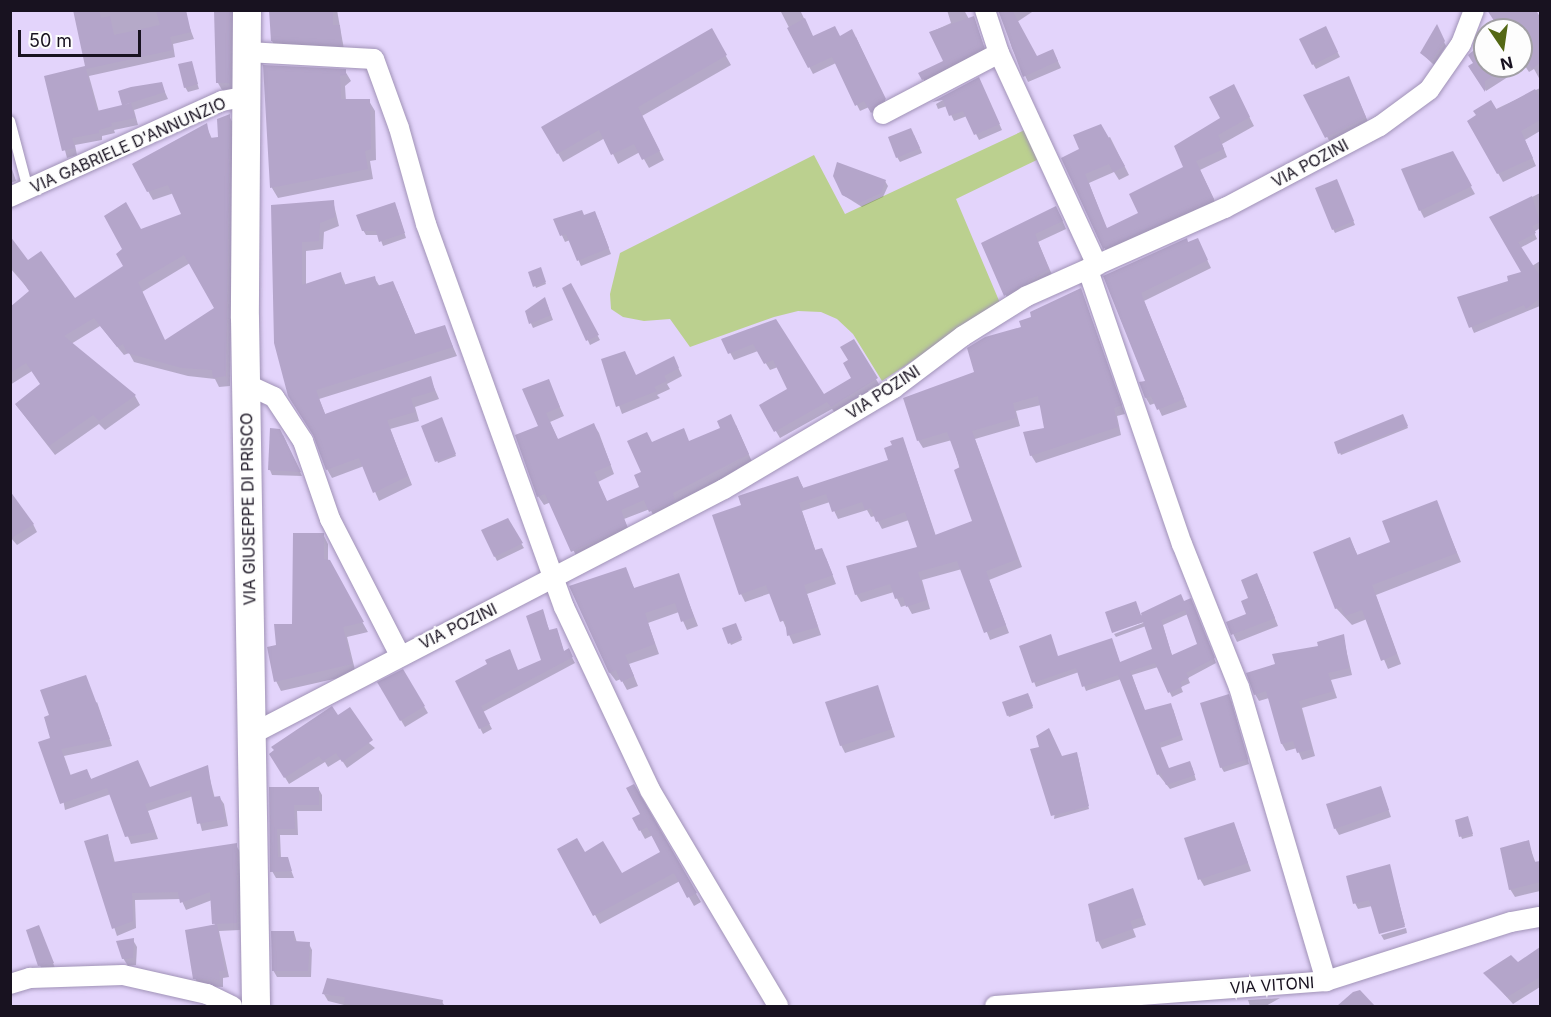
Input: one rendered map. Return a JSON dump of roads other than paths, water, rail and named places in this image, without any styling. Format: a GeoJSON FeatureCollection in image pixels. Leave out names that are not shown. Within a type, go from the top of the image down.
{"type":"FeatureCollection","features":[{"type":"Feature","properties":{"kind":"main road","name":"VIA GIUSEPPE DI PRISCO"},"geometry":{"type":"LineString","coordinates":[[247,10],[246,384],[256,1006]]}},
{"type":"Feature","properties":{"kind":"street"},"geometry":{"type":"LineString","coordinates":[[985,10],[999,53],[1093,267],[1182,544],[1239,687],[1326,981]]}},
{"type":"Feature","properties":{"kind":"street","name":"VIA POZINI"},"geometry":{"type":"LineString","coordinates":[[252,734],[400,655],[555,580],[724,489],[894,388],[963,336],[1028,296],[1215,213],[1380,126],[1429,90],[1461,44],[1474,10]]}},
{"type":"Feature","properties":{"kind":"street"},"geometry":{"type":"LineString","coordinates":[[247,52],[374,59],[399,128],[426,224],[564,607],[650,789],[778,1006]]}},
{"type":"Feature","properties":{"kind":"street"},"geometry":{"type":"LineString","coordinates":[[883,114],[999,53]]}},
{"type":"Feature","properties":{"kind":"street","name":"VIA GABRIELE D'ANNUNZIO"},"geometry":{"type":"LineString","coordinates":[[19,193],[222,101],[247,96]]}},
{"type":"Feature","properties":{"kind":"street"},"geometry":{"type":"LineString","coordinates":[[246,384],[274,398],[303,441],[330,519],[400,655]]}},
{"type":"Feature","properties":{"kind":"street","name":"VIA VITONI"},"geometry":{"type":"LineString","coordinates":[[995,1006],[1326,981],[1511,922],[1540,917]]}},
{"type":"Feature","properties":{"kind":"street"},"geometry":{"type":"LineString","coordinates":[[10,984],[30,978],[123,975],[207,994],[232,1006]]}},
{"type":"Feature","properties":{"kind":"lane"},"geometry":{"type":"LineString","coordinates":[[10,121],[19,193]]}}]}
